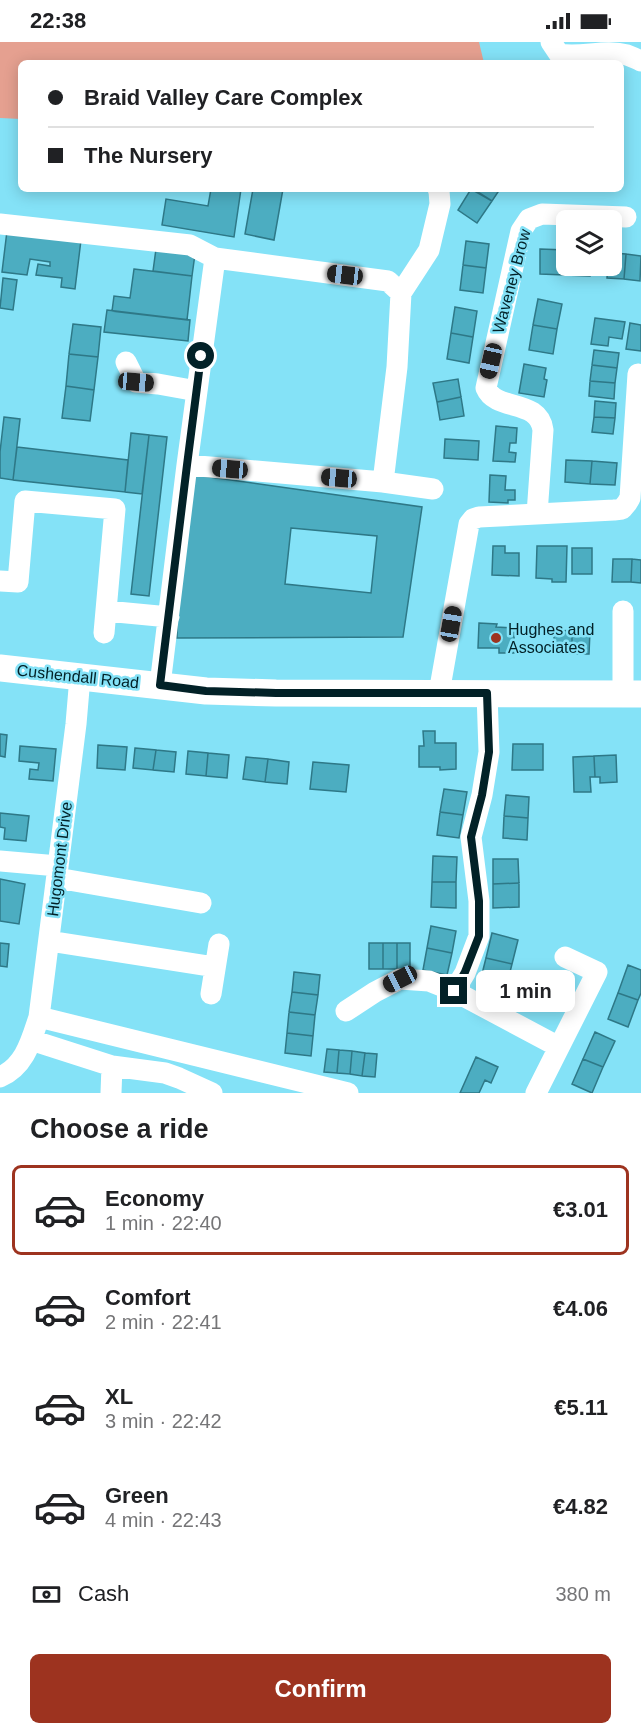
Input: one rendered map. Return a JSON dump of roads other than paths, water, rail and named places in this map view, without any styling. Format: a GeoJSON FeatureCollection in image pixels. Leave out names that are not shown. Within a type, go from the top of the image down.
{"type":"FeatureCollection","features":[{"type":"Feature","properties":{"kind":"main road","name":"Cushendall Road"},"geometry":{"type":"LineString","coordinates":[[0,668],[206,691],[632,694]]}},
{"type":"Feature","properties":{"kind":"street"},"geometry":{"type":"LineString","coordinates":[[551,42],[559,54],[568,56],[626,55],[641,61]]}},
{"type":"Feature","properties":{"kind":"street"},"geometry":{"type":"LineString","coordinates":[[383,482],[396,368],[401,293],[429,250],[440,204],[439,192]]}},
{"type":"Feature","properties":{"kind":"street","name":"Waveney Brow"},"geometry":{"type":"LineString","coordinates":[[537,514],[542,422],[533,412],[495,398],[486,388],[521,231],[529,219],[542,214],[626,217]]}},
{"type":"Feature","properties":{"kind":"street"},"geometry":{"type":"LineString","coordinates":[[0,224],[190,245],[215,258],[388,281],[401,293]]}},
{"type":"Feature","properties":{"kind":"street"},"geometry":{"type":"LineString","coordinates":[[160,685],[215,258]]}},
{"type":"Feature","properties":{"kind":"street"},"geometry":{"type":"LineString","coordinates":[[126,362],[136,382],[197,391]]}},
{"type":"Feature","properties":{"kind":"street"},"geometry":{"type":"LineString","coordinates":[[439,693],[469,524],[475,518],[632,509],[630,498],[638,374]]}},
{"type":"Feature","properties":{"kind":"street"},"geometry":{"type":"LineString","coordinates":[[187,465],[383,482],[433,489]]}},
{"type":"Feature","properties":{"kind":"street"},"geometry":{"type":"LineString","coordinates":[[0,581],[18,582],[25,501],[115,509],[104,633]]}},
{"type":"Feature","properties":{"kind":"street"},"geometry":{"type":"LineString","coordinates":[[106,611],[169,617]]}},
{"type":"Feature","properties":{"kind":"street","name":"Cushendall Road"},"geometry":{"type":"LineString","coordinates":[[623,611],[632,694]]}},
{"type":"Feature","properties":{"kind":"street","name":"Hugomont Drive"},"geometry":{"type":"LineString","coordinates":[[0,1077],[18,1065],[31,1040],[39,1017],[80,677]]}},
{"type":"Feature","properties":{"kind":"street"},"geometry":{"type":"LineString","coordinates":[[454,991],[465,972],[479,936],[479,901],[471,837],[482,795],[489,752],[487,693]]}},
{"type":"Feature","properties":{"kind":"street"},"geometry":{"type":"LineString","coordinates":[[0,861],[201,903]]}},
{"type":"Feature","properties":{"kind":"street"},"geometry":{"type":"LineString","coordinates":[[49,941],[215,967]]}},
{"type":"Feature","properties":{"kind":"street"},"geometry":{"type":"LineString","coordinates":[[211,994],[219,944]]}},
{"type":"Feature","properties":{"kind":"street"},"geometry":{"type":"LineString","coordinates":[[536,1093],[597,972],[565,957]]}},
{"type":"Feature","properties":{"kind":"street"},"geometry":{"type":"LineString","coordinates":[[346,1011],[400,979],[429,981],[454,991],[559,1047]]}},
{"type":"Feature","properties":{"kind":"street"},"geometry":{"type":"LineString","coordinates":[[39,1017],[348,1093]]}},
{"type":"Feature","properties":{"kind":"street"},"geometry":{"type":"LineString","coordinates":[[31,1040],[112,1066],[165,1073],[212,1093]]}},
{"type":"Feature","properties":{"kind":"street"},"geometry":{"type":"LineString","coordinates":[[111,1093],[112,1066]]}},
{"type":"Feature","properties":{"kind":"place","name":"Hughes and Associates"},"geometry":{"type":"Point","coordinates":[496,638]}}]}
